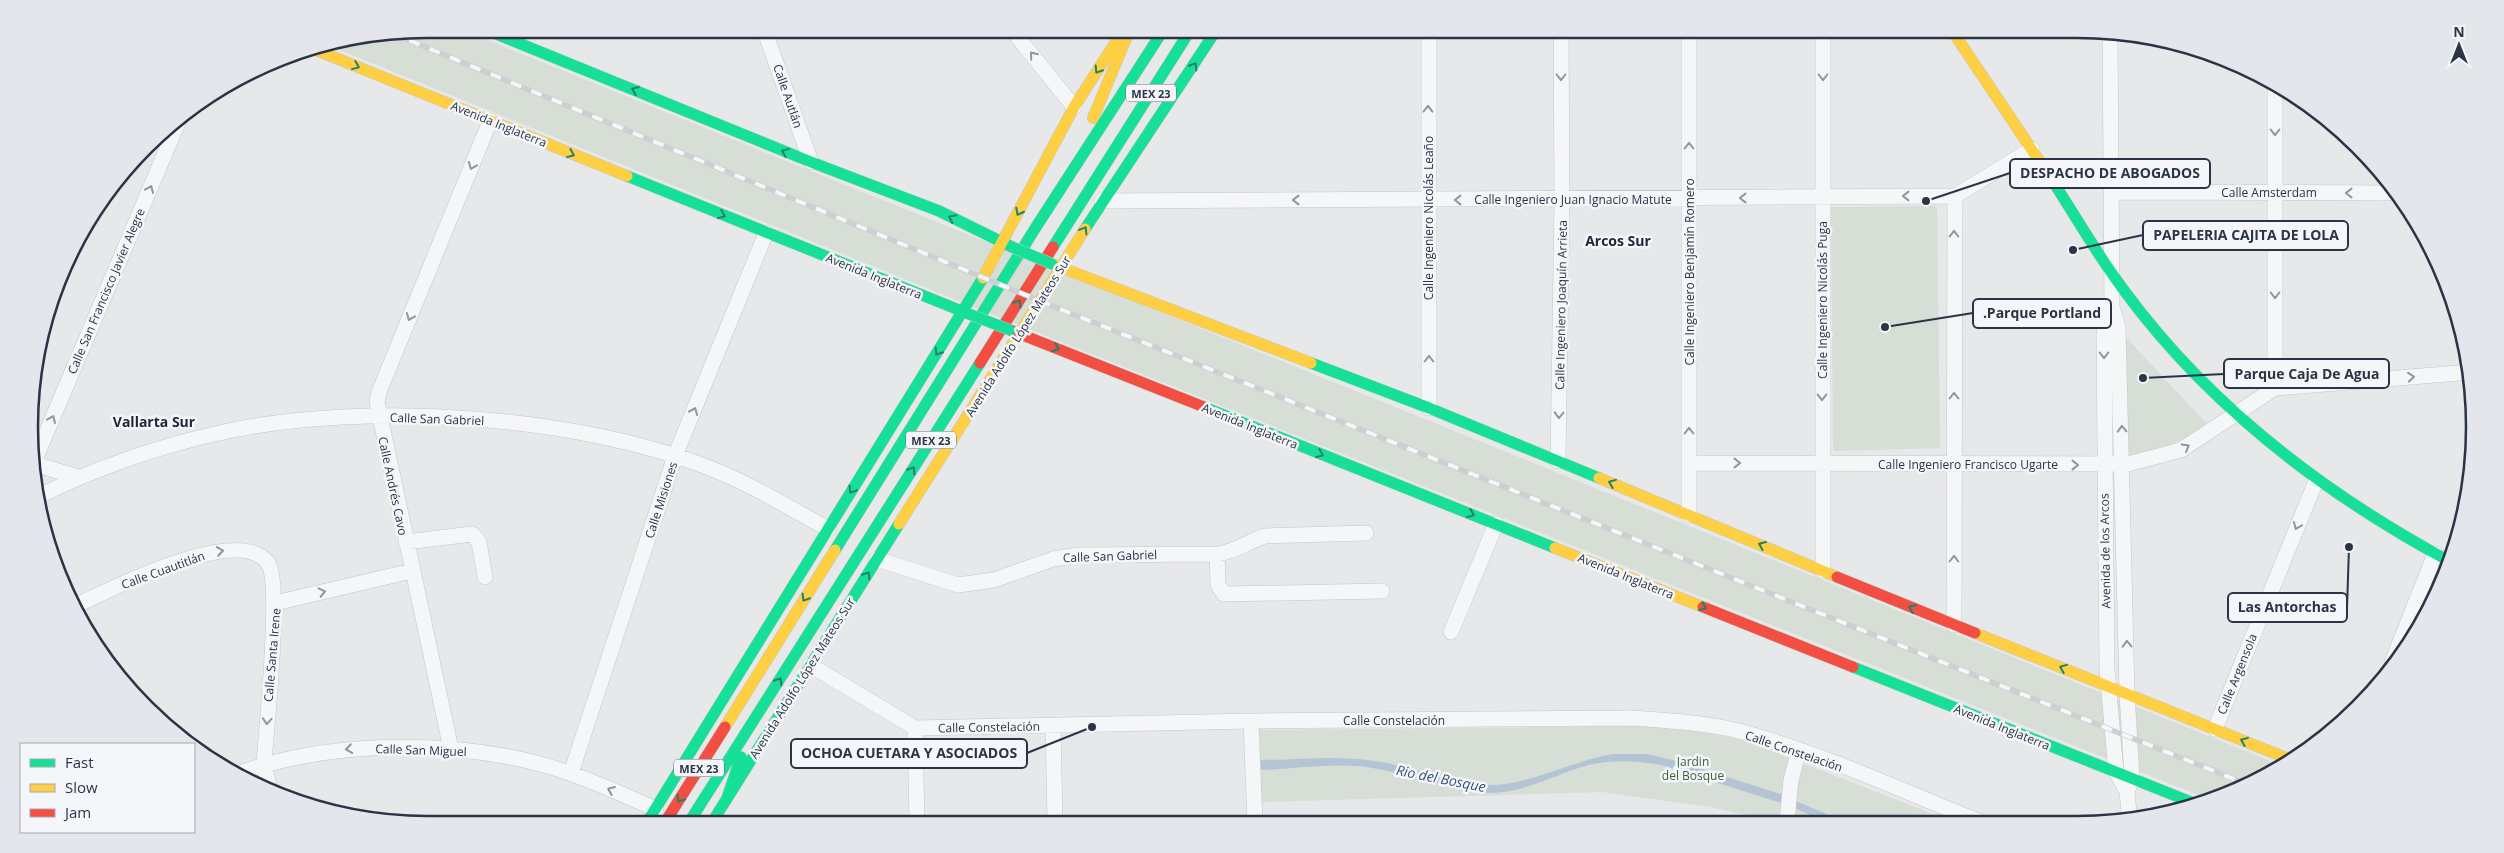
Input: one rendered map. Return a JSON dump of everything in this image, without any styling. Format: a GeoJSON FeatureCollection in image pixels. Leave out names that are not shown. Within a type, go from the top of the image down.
{"type":"FeatureCollection","features":[{"type":"Feature","properties":{"kind":"main road"},"geometry":{"type":"LineString","coordinates":[[506,38],[939,212],[1057,266],[1429,408],[1954,625],[2283,757]]}},
{"type":"Feature","properties":{"kind":"main road"},"geometry":{"type":"LineString","coordinates":[[651,816],[828,529],[1008,245],[1074,107],[1118,38]]}},
{"type":"Feature","properties":{"kind":"main road"},"geometry":{"type":"LineString","coordinates":[[1072,171],[1126,38]]}},
{"type":"Feature","properties":{"kind":"main road","name":"MEX 23"},"geometry":{"type":"LineString","coordinates":[[669,816],[1072,171],[1158,38]]}},
{"type":"Feature","properties":{"kind":"main road","name":"Avenida Adolfo López Mateos Sur"},"geometry":{"type":"LineString","coordinates":[[693,816],[1186,38]]}},
{"type":"Feature","properties":{"kind":"main road"},"geometry":{"type":"LineString","coordinates":[[1110,158],[1154,106],[1198,38]]}},
{"type":"Feature","properties":{"kind":"main road","name":"Avenida Adolfo López Mateos Sur"},"geometry":{"type":"LineString","coordinates":[[716,816],[877,559],[1014,332],[1211,38]]}},
{"type":"Feature","properties":{"kind":"main road"},"geometry":{"type":"LineString","coordinates":[[1957,38],[2111,272],[2134,304],[2173,350],[2235,414],[2316,481],[2392,530],[2443,558]]}},
{"type":"Feature","properties":{"kind":"main road","name":"Avenida Inglaterra"},"geometry":{"type":"LineString","coordinates":[[321,52],[766,233],[2116,772]]}},
{"type":"Feature","properties":{"kind":"main road"},"geometry":{"type":"LineString","coordinates":[[675,777],[733,713]]}},
{"type":"Feature","properties":{"kind":"main road"},"geometry":{"type":"LineString","coordinates":[[727,798],[753,723]]}},
{"type":"Feature","properties":{"kind":"main road"},"geometry":{"type":"LineString","coordinates":[[2129,785],[2184,800]]}},
{"type":"Feature","properties":{"kind":"street","name":"Calle Autlán"},"geometry":{"type":"LineString","coordinates":[[767,38],[811,162]]}},
{"type":"Feature","properties":{"kind":"street"},"geometry":{"type":"LineString","coordinates":[[1018,38],[1074,107]]}},
{"type":"Feature","properties":{"kind":"street","name":"Calle Ingeniero Nicolás Leaño"},"geometry":{"type":"LineString","coordinates":[[1429,38],[1427,200],[1429,408]]}},
{"type":"Feature","properties":{"kind":"street","name":"Calle Ingeniero Joaquín Arrieta"},"geometry":{"type":"LineString","coordinates":[[1558,461],[1562,199],[1561,38]]}},
{"type":"Feature","properties":{"kind":"street","name":"Calle Ingeniero Benjamín Romero"},"geometry":{"type":"LineString","coordinates":[[1688,514],[1689,38]]}},
{"type":"Feature","properties":{"kind":"street","name":"Calle Ingeniero Nicolás Puga"},"geometry":{"type":"LineString","coordinates":[[1823,38],[1823,571]]}},
{"type":"Feature","properties":{"kind":"street","name":"Avenida de los Arcos"},"geometry":{"type":"LineString","coordinates":[[2110,39],[2111,272],[2112,307],[2118,327],[2123,465],[2130,812]]}},
{"type":"Feature","properties":{"kind":"street"},"geometry":{"type":"LineString","coordinates":[[2275,92],[2275,388],[2462,373]]}},
{"type":"Feature","properties":{"kind":"street","name":"Calle Andrés Cavo"},"geometry":{"type":"LineString","coordinates":[[451,749],[378,418],[377,402],[379,392],[490,121]]}},
{"type":"Feature","properties":{"kind":"street","name":"Calle San Francisco Javier Alegre"},"geometry":{"type":"LineString","coordinates":[[38,449],[175,130]]}},
{"type":"Feature","properties":{"kind":"street"},"geometry":{"type":"LineString","coordinates":[[1954,625],[1955,196],[2032,150]]}},
{"type":"Feature","properties":{"kind":"street","name":"Calle Amsterdam"},"geometry":{"type":"LineString","coordinates":[[2111,192],[2388,193]]}},
{"type":"Feature","properties":{"kind":"street","name":"Calle Ingeniero Juan Ignacio Matute"},"geometry":{"type":"LineString","coordinates":[[1102,201],[1955,196]]}},
{"type":"Feature","properties":{"kind":"street","name":"Calle Misiones"},"geometry":{"type":"LineString","coordinates":[[571,773],[675,456],[766,233]]}},
{"type":"Feature","properties":{"kind":"street","name":"Avenida de los Arcos"},"geometry":{"type":"LineString","coordinates":[[2112,307],[2104,334],[2108,686],[2116,772],[2129,785]]}},
{"type":"Feature","properties":{"kind":"street","name":"Calle Ingeniero Francisco Ugarte"},"geometry":{"type":"LineString","coordinates":[[1689,463],[2123,465],[2181,450],[2275,388]]}},
{"type":"Feature","properties":{"kind":"street","name":"Calle San Gabriel"},"geometry":{"type":"LineString","coordinates":[[44,494],[78,477],[130,458],[229,431],[298,422],[378,418],[456,418],[530,425],[602,436],[675,456],[708,467],[754,488],[828,529]]}},
{"type":"Feature","properties":{"kind":"street"},"geometry":{"type":"LineString","coordinates":[[40,465],[78,477]]}},
{"type":"Feature","properties":{"kind":"street","name":"Calle Argensola"},"geometry":{"type":"LineString","coordinates":[[2215,729],[2316,481]]}},
{"type":"Feature","properties":{"kind":"street"},"geometry":{"type":"LineString","coordinates":[[1451,632],[1496,524]]}},
{"type":"Feature","properties":{"kind":"street"},"geometry":{"type":"LineString","coordinates":[[1366,532],[1265,536],[1254,539],[1224,553],[1218,585],[1224,594],[1382,591]]}},
{"type":"Feature","properties":{"kind":"street"},"geometry":{"type":"LineString","coordinates":[[406,542],[472,534],[479,542],[484,577]]}},
{"type":"Feature","properties":{"kind":"street","name":"Calle Cuautitlán"},"geometry":{"type":"LineString","coordinates":[[80,603],[118,586],[198,555],[229,550],[248,551],[259,555],[268,563],[272,572],[275,603]]}},
{"type":"Feature","properties":{"kind":"street","name":"Calle San Gabriel"},"geometry":{"type":"LineString","coordinates":[[877,559],[958,585],[984,582],[1053,559],[1078,555],[1224,553]]}},
{"type":"Feature","properties":{"kind":"street"},"geometry":{"type":"LineString","coordinates":[[2398,647],[2434,554]]}},
{"type":"Feature","properties":{"kind":"street","name":"Calle Santa Irene"},"geometry":{"type":"LineString","coordinates":[[268,781],[264,764],[275,603],[412,571]]}},
{"type":"Feature","properties":{"kind":"street"},"geometry":{"type":"LineString","coordinates":[[810,665],[915,728],[916,816]]}},
{"type":"Feature","properties":{"kind":"street","name":"Calle Constelación"},"geometry":{"type":"LineString","coordinates":[[915,728],[1251,721],[1633,718],[1748,733],[1799,750],[1962,816]]}},
{"type":"Feature","properties":{"kind":"street"},"geometry":{"type":"LineString","coordinates":[[1251,721],[1255,816]]}},
{"type":"Feature","properties":{"kind":"street"},"geometry":{"type":"LineString","coordinates":[[1053,726],[1055,816]]}},
{"type":"Feature","properties":{"kind":"street","name":"Calle San Miguel"},"geometry":{"type":"LineString","coordinates":[[246,771],[264,764],[359,748],[451,749],[511,758],[571,773],[656,809]]}},
{"type":"Feature","properties":{"kind":"street"},"geometry":{"type":"LineString","coordinates":[[1788,816],[1791,780],[1799,750]]}},
{"type":"Feature","properties":{"kind":"green space"},"geometry":{"type":"Polygon","coordinates":[[[401,38],[482,38],[2273,762],[2250,775],[2200,796],[949,297],[336,49],[401,38]]]}},
{"type":"Feature","properties":{"kind":"green space"},"geometry":{"type":"Polygon","coordinates":[[[1937,206],[1940,448],[1833,451],[1831,207],[1937,206]]]}},
{"type":"Feature","properties":{"kind":"green space"},"geometry":{"type":"Polygon","coordinates":[[[2122,333],[2206,423],[2188,436],[2168,446],[2126,461],[2122,333]]]}},
{"type":"Feature","properties":{"kind":"green space","name":"Jardin del Bosque"},"geometry":{"type":"Polygon","coordinates":[[[1646,726],[1695,731],[1746,741],[1938,816],[1751,816],[1710,807],[1602,792],[1263,802],[1250,730],[1646,726]]]}},
{"type":"Feature","properties":{"kind":"water","name":"Rio del Bosque"},"geometry":{"type":"Polygon","coordinates":[[[1612,754],[1646,754],[1673,760],[1784,795],[1786,801],[1781,803],[1665,766],[1637,762],[1617,761],[1589,765],[1516,790],[1491,793],[1460,790],[1387,771],[1359,766],[1261,770],[1260,760],[1360,759],[1389,763],[1460,782],[1490,785],[1505,784],[1536,777],[1612,754]]]}},
{"type":"Feature","properties":{"kind":"water"},"geometry":{"type":"Polygon","coordinates":[[[1791,799],[1831,816],[1812,816],[1790,806],[1791,799]]]}},
{"type":"Feature","properties":{"kind":"railway"},"geometry":{"type":"LineString","coordinates":[[404,38],[1040,301],[2238,781]]}},
{"type":"Feature","properties":{"kind":"traffic: fast"},"geometry":{"type":"LineString","coordinates":[[506,38],[811,162],[939,211],[1012,247]]}},
{"type":"Feature","properties":{"kind":"traffic: fast"},"geometry":{"type":"LineString","coordinates":[[835,550],[1036,227],[1158,38]]}},
{"type":"Feature","properties":{"kind":"traffic: fast"},"geometry":{"type":"LineString","coordinates":[[1053,247],[1185,38]]}},
{"type":"Feature","properties":{"kind":"traffic: fast"},"geometry":{"type":"LineString","coordinates":[[1085,229],[1211,38]]}},
{"type":"Feature","properties":{"kind":"traffic: fast"},"geometry":{"type":"LineString","coordinates":[[2044,168],[2123,289],[2156,331],[2192,371],[2230,408],[2313,476],[2402,535],[2444,558]]}},
{"type":"Feature","properties":{"kind":"traffic: fast"},"geometry":{"type":"LineString","coordinates":[[627,176],[969,314]]}},
{"type":"Feature","properties":{"kind":"traffic: fast"},"geometry":{"type":"LineString","coordinates":[[1012,247],[1052,264]]}},
{"type":"Feature","properties":{"kind":"traffic: fast"},"geometry":{"type":"LineString","coordinates":[[651,816],[983,278]]}},
{"type":"Feature","properties":{"kind":"traffic: fast"},"geometry":{"type":"LineString","coordinates":[[969,314],[1010,330]]}},
{"type":"Feature","properties":{"kind":"traffic: fast"},"geometry":{"type":"LineString","coordinates":[[693,816],[980,363]]}},
{"type":"Feature","properties":{"kind":"traffic: fast"},"geometry":{"type":"LineString","coordinates":[[1311,363],[1429,408],[1599,478]]}},
{"type":"Feature","properties":{"kind":"traffic: fast"},"geometry":{"type":"LineString","coordinates":[[1204,407],[1555,548]]}},
{"type":"Feature","properties":{"kind":"traffic: fast"},"geometry":{"type":"LineString","coordinates":[[716,816],[899,524]]}},
{"type":"Feature","properties":{"kind":"traffic: fast"},"geometry":{"type":"LineString","coordinates":[[1853,667],[2186,800]]}},
{"type":"Feature","properties":{"kind":"traffic: fast"},"geometry":{"type":"LineString","coordinates":[[727,798],[741,757]]}},
{"type":"Feature","properties":{"kind":"traffic: slow"},"geometry":{"type":"LineString","coordinates":[[983,278],[1074,107],[1118,38]]}},
{"type":"Feature","properties":{"kind":"traffic: slow"},"geometry":{"type":"LineString","coordinates":[[1093,118],[1126,38]]}},
{"type":"Feature","properties":{"kind":"traffic: slow"},"geometry":{"type":"LineString","coordinates":[[1957,38],[2044,168]]}},
{"type":"Feature","properties":{"kind":"traffic: slow"},"geometry":{"type":"LineString","coordinates":[[322,52],[627,176]]}},
{"type":"Feature","properties":{"kind":"traffic: slow"},"geometry":{"type":"LineString","coordinates":[[899,524],[1085,229]]}},
{"type":"Feature","properties":{"kind":"traffic: slow"},"geometry":{"type":"LineString","coordinates":[[1052,264],[1311,363]]}},
{"type":"Feature","properties":{"kind":"traffic: slow"},"geometry":{"type":"LineString","coordinates":[[1599,478],[1837,577]]}},
{"type":"Feature","properties":{"kind":"traffic: slow"},"geometry":{"type":"LineString","coordinates":[[1555,548],[1703,607]]}},
{"type":"Feature","properties":{"kind":"traffic: slow"},"geometry":{"type":"LineString","coordinates":[[725,727],[835,550]]}},
{"type":"Feature","properties":{"kind":"traffic: slow"},"geometry":{"type":"LineString","coordinates":[[1975,633],[2283,757]]}},
{"type":"Feature","properties":{"kind":"traffic: jam"},"geometry":{"type":"LineString","coordinates":[[980,363],[1053,247]]}},
{"type":"Feature","properties":{"kind":"traffic: jam"},"geometry":{"type":"LineString","coordinates":[[1010,330],[1204,407]]}},
{"type":"Feature","properties":{"kind":"traffic: jam"},"geometry":{"type":"LineString","coordinates":[[1837,577],[1975,633]]}},
{"type":"Feature","properties":{"kind":"traffic: jam"},"geometry":{"type":"LineString","coordinates":[[1703,607],[1853,667]]}},
{"type":"Feature","properties":{"kind":"traffic: jam"},"geometry":{"type":"LineString","coordinates":[[669,816],[725,727]]}},
{"type":"Feature","properties":{"kind":"place","name":"DESPACHO DE ABOGADOS"},"geometry":{"type":"Point","coordinates":[1926,201]}},
{"type":"Feature","properties":{"kind":"place","name":"PAPELERIA CAJITA DE LOLA"},"geometry":{"type":"Point","coordinates":[2073,250]}},
{"type":"Feature","properties":{"kind":"place","name":".Parque Portland"},"geometry":{"type":"Point","coordinates":[1885,327]}},
{"type":"Feature","properties":{"kind":"place","name":"Parque Caja De Agua"},"geometry":{"type":"Point","coordinates":[2143,378]}},
{"type":"Feature","properties":{"kind":"place","name":"Las Antorchas"},"geometry":{"type":"Point","coordinates":[2349,547]}},
{"type":"Feature","properties":{"kind":"place","name":"OCHOA CUETARA Y ASOCIADOS"},"geometry":{"type":"Point","coordinates":[1092,727]}},
{"type":"Feature","properties":{"kind":"district","name":"Arcos Sur"},"geometry":{"type":"Point","coordinates":[1618,240]}},
{"type":"Feature","properties":{"kind":"district","name":"Vallarta Sur"},"geometry":{"type":"Point","coordinates":[154,421]}}]}
